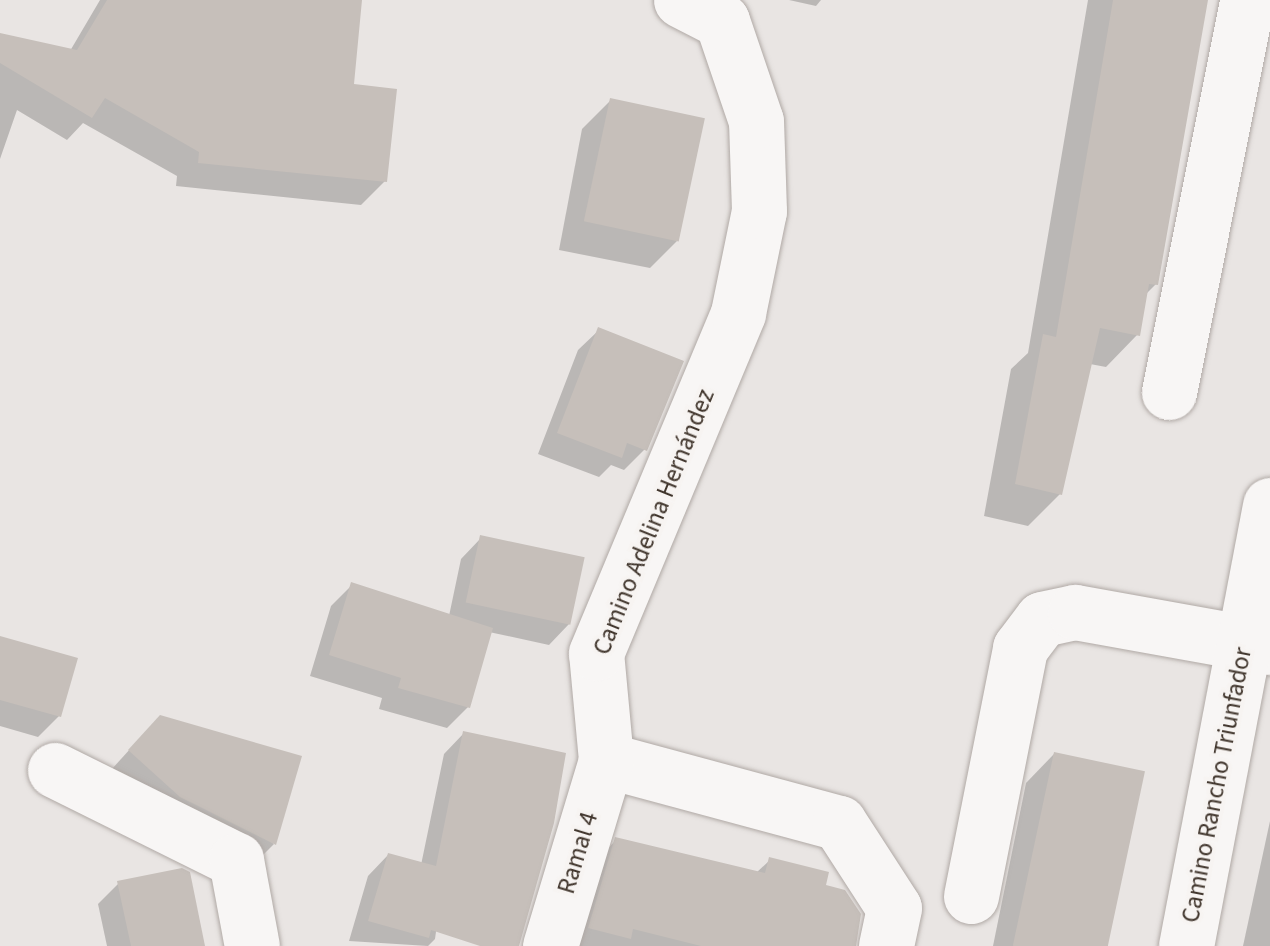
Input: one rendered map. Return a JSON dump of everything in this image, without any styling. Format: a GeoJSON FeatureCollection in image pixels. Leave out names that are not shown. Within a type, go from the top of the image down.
{"type":"FeatureCollection","features":[{"type":"Feature","properties":{"kind":"street","name":"Camino Adelina Hernández"},"geometry":{"type":"LineString","coordinates":[[606,760],[596,653],[738,313],[758,210],[756,122],[722,20],[681,0]]}},
{"type":"Feature","properties":{"kind":"street"},"geometry":{"type":"LineString","coordinates":[[1169,392],[1252,67],[1247,0]]}},
{"type":"Feature","properties":{"kind":"street","name":"Camino Rancho Triunfador"},"geometry":{"type":"LineString","coordinates":[[1186,946],[1257,645],[1270,506]]}},
{"type":"Feature","properties":{"kind":"street"},"geometry":{"type":"LineString","coordinates":[[971,896],[1020,648],[1042,619],[1074,612],[1257,645]]}},
{"type":"Feature","properties":{"kind":"street","name":"Ramal 4"},"geometry":{"type":"LineString","coordinates":[[550,946],[606,760]]}},
{"type":"Feature","properties":{"kind":"street"},"geometry":{"type":"LineString","coordinates":[[606,760],[839,823],[894,908],[886,946]]}},
{"type":"Feature","properties":{"kind":"street"},"geometry":{"type":"LineString","coordinates":[[54,770],[236,860],[252,946]]}},
{"type":"Feature","properties":{"kind":"building"},"geometry":{"type":"Polygon","coordinates":[[[107,0],[362,0],[354,84],[397,89],[387,182],[198,163],[199,152],[105,98],[92,118],[0,63],[0,33],[77,50],[107,0]]]}},
{"type":"Feature","properties":{"kind":"building"},"geometry":{"type":"Polygon","coordinates":[[[1113,0],[1208,0],[1158,285],[1149,284],[1140,336],[1100,328],[1062,495],[1015,484],[1043,334],[1056,337],[1113,0]]]}},
{"type":"Feature","properties":{"kind":"building"},"geometry":{"type":"Polygon","coordinates":[[[610,98],[705,118],[679,241],[584,221],[610,98]]]}},
{"type":"Feature","properties":{"kind":"building"},"geometry":{"type":"Polygon","coordinates":[[[598,327],[684,361],[647,451],[627,443],[622,458],[557,433],[598,327]]]}},
{"type":"Feature","properties":{"kind":"building"},"geometry":{"type":"Polygon","coordinates":[[[480,535],[585,557],[570,625],[466,602],[480,535]]]}},
{"type":"Feature","properties":{"kind":"building"},"geometry":{"type":"Polygon","coordinates":[[[351,582],[493,628],[470,708],[398,688],[401,678],[329,655],[351,582]]]}},
{"type":"Feature","properties":{"kind":"building"},"geometry":{"type":"Polygon","coordinates":[[[0,636],[78,658],[61,717],[0,700],[0,636]]]}},
{"type":"Feature","properties":{"kind":"building"},"geometry":{"type":"Polygon","coordinates":[[[160,715],[302,756],[276,845],[180,797],[128,750],[160,715]]]}},
{"type":"Feature","properties":{"kind":"building"},"geometry":{"type":"Polygon","coordinates":[[[463,731],[566,753],[554,823],[519,946],[480,946],[431,930],[429,938],[368,921],[388,853],[436,866],[463,731]]]}},
{"type":"Feature","properties":{"kind":"building"},"geometry":{"type":"Polygon","coordinates":[[[1054,752],[1145,771],[1108,946],[1013,946],[1054,752]]]}},
{"type":"Feature","properties":{"kind":"building"},"geometry":{"type":"Polygon","coordinates":[[[615,837],[765,873],[769,857],[829,872],[826,885],[845,890],[861,914],[856,946],[701,946],[633,929],[631,939],[588,928],[615,837]]]}},
{"type":"Feature","properties":{"kind":"building"},"geometry":{"type":"Polygon","coordinates":[[[182,868],[190,872],[205,946],[131,946],[117,881],[182,868]]]}}]}
